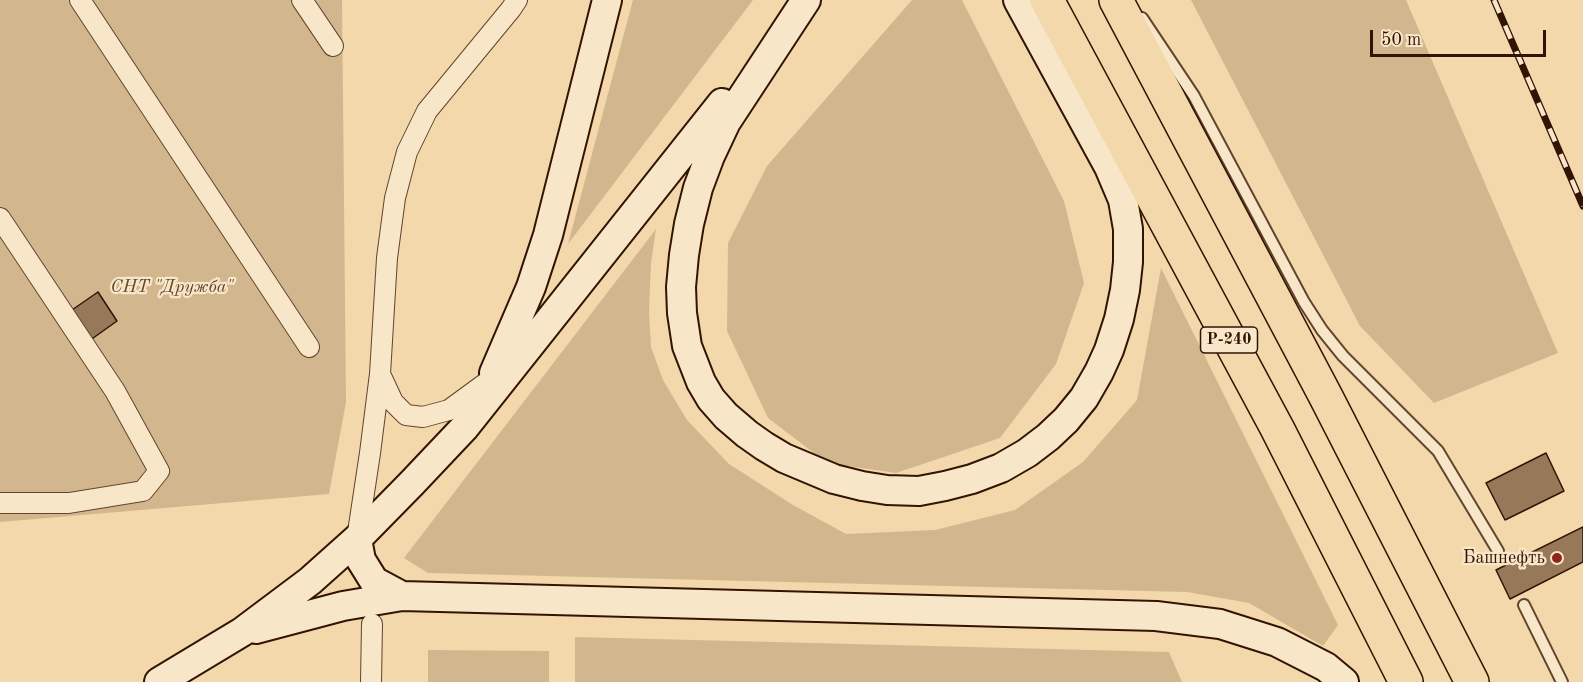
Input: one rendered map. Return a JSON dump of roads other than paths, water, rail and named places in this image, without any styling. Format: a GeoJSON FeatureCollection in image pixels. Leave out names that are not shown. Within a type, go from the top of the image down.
{"type":"FeatureCollection","features":[{"type":"Feature","properties":{"kind":"highway","name":"Р-240"},"geometry":{"type":"LineString","coordinates":[[1047,0],[1277,428],[1406,682]]}},
{"type":"Feature","properties":{"kind":"highway"},"geometry":{"type":"LineString","coordinates":[[1126,5],[1472,682]]}},
{"type":"Feature","properties":{"kind":"main road"},"geometry":{"type":"LineString","coordinates":[[464,428],[513,332],[531,287],[548,235],[607,0]]}},
{"type":"Feature","properties":{"kind":"main road"},"geometry":{"type":"LineString","coordinates":[[805,0],[726,122],[698,188],[687,234],[681,287],[687,346],[701,382],[711,399],[726,417],[764,446],[784,458],[834,479],[887,490],[919,491],[954,484],[1001,468],[1048,437],[1066,420],[1084,398],[1109,350],[1125,290],[1128,228],[1123,200],[1108,167],[1018,0]]}},
{"type":"Feature","properties":{"kind":"main road"},"geometry":{"type":"LineString","coordinates":[[159,682],[242,632],[310,581],[357,539],[412,483],[464,428],[805,0]]}},
{"type":"Feature","properties":{"kind":"main road"},"geometry":{"type":"LineString","coordinates":[[357,539],[361,560],[374,581],[402,596]]}},
{"type":"Feature","properties":{"kind":"main road"},"geometry":{"type":"LineString","coordinates":[[242,632],[343,606],[402,596],[1156,616],[1220,624],[1277,642],[1326,667],[1344,682]]}},
{"type":"Feature","properties":{"kind":"street"},"geometry":{"type":"LineString","coordinates":[[80,0],[309,346]]}},
{"type":"Feature","properties":{"kind":"street"},"geometry":{"type":"LineString","coordinates":[[302,0],[333,46]]}},
{"type":"Feature","properties":{"kind":"street"},"geometry":{"type":"LineString","coordinates":[[357,539],[380,374],[387,258],[395,198],[407,152],[427,111],[517,0]]}},
{"type":"Feature","properties":{"kind":"street"},"geometry":{"type":"LineString","coordinates":[[0,218],[115,391],[159,471],[143,491],[69,503],[0,503]]}},
{"type":"Feature","properties":{"kind":"street"},"geometry":{"type":"LineString","coordinates":[[380,374],[393,402],[406,415],[423,417],[449,410],[490,380]]}},
{"type":"Feature","properties":{"kind":"street"},"geometry":{"type":"LineString","coordinates":[[371,682],[372,624]]}},
{"type":"Feature","properties":{"kind":"lane"},"geometry":{"type":"LineString","coordinates":[[1126,5],[1194,96],[1304,302],[1322,330],[1343,356],[1438,450],[1498,550]]}},
{"type":"Feature","properties":{"kind":"lane"},"geometry":{"type":"LineString","coordinates":[[1524,605],[1562,682]]}},
{"type":"Feature","properties":{"kind":"railway"},"geometry":{"type":"LineString","coordinates":[[1494,0],[1583,206]]}},
{"type":"Feature","properties":{"kind":"place","name":"Башнефть"},"geometry":{"type":"Point","coordinates":[1557,558]}},
{"type":"Feature","properties":{"kind":"park label","name":"СНТ \"Дружба\""},"geometry":{"type":"Point","coordinates":[172,287]}}]}
